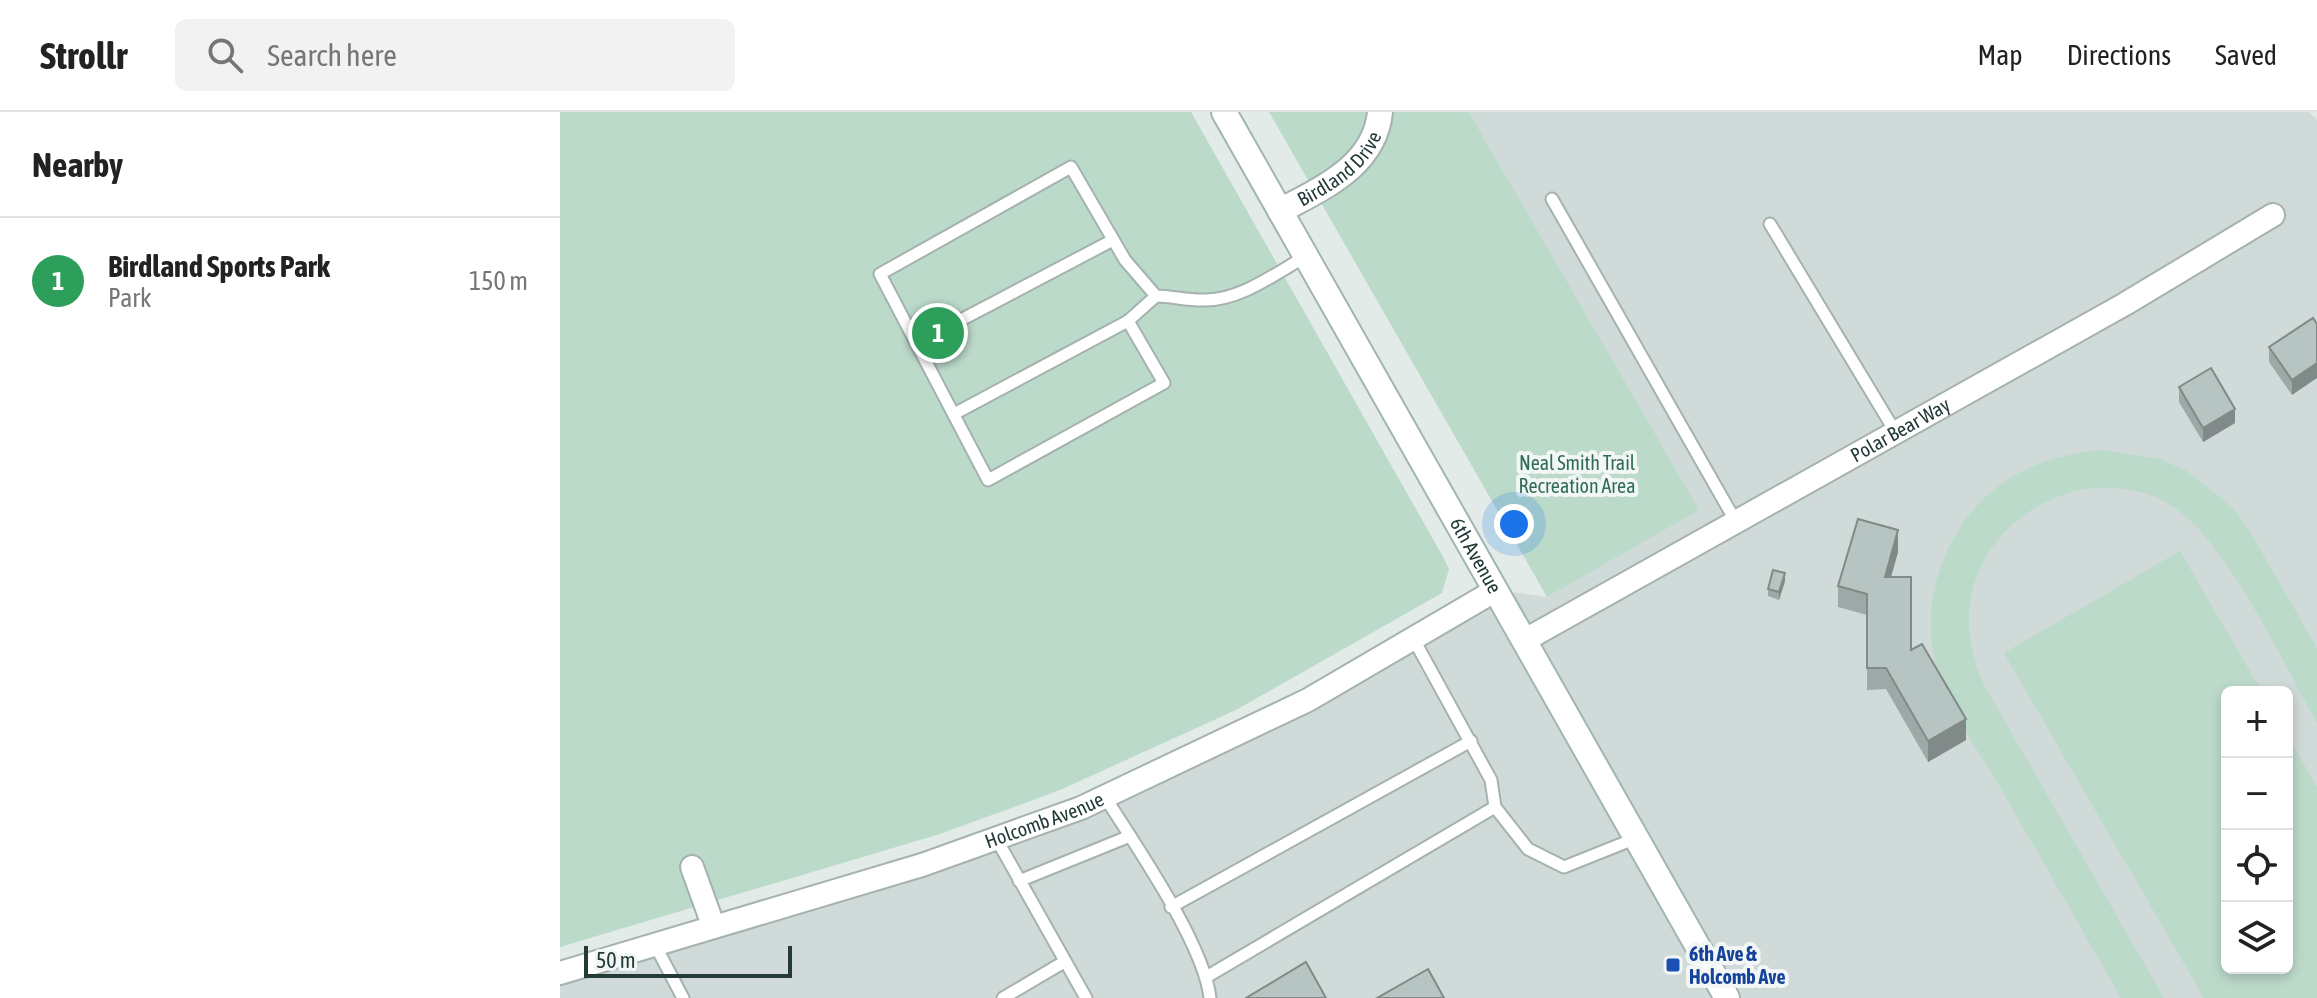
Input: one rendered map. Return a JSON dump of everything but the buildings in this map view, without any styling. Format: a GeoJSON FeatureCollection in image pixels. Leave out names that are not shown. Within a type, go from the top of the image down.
{"type":"FeatureCollection","features":[{"type":"Feature","properties":{"kind":"main road","name":"6th Avenue"},"geometry":{"type":"LineString","coordinates":[[1224,112],[1727,998]]}},
{"type":"Feature","properties":{"kind":"main road","name":"Birdland Drive"},"geometry":{"type":"LineString","coordinates":[[1280,211],[1340,176],[1366,155],[1379,130],[1380,112]]}},
{"type":"Feature","properties":{"kind":"street","name":"Polar Bear Way"},"geometry":{"type":"LineString","coordinates":[[1525,640],[1896,434],[2273,215]]}},
{"type":"Feature","properties":{"kind":"street","name":"Holcomb Avenue"},"geometry":{"type":"LineString","coordinates":[[560,973],[713,925],[841,890],[997,840],[1105,797],[1308,700],[1496,590]]}},
{"type":"Feature","properties":{"kind":"street"},"geometry":{"type":"LineString","coordinates":[[692,867],[713,925]]}},
{"type":"Feature","properties":{"kind":"lane"},"geometry":{"type":"LineString","coordinates":[[1128,321],[1164,383],[988,480],[880,274],[1071,167],[1113,240],[1156,296],[1203,301],[1228,295],[1250,288],[1307,255]]}},
{"type":"Feature","properties":{"kind":"lane"},"geometry":{"type":"LineString","coordinates":[[1552,199],[1736,523]]}},
{"type":"Feature","properties":{"kind":"lane"},"geometry":{"type":"LineString","coordinates":[[1770,224],[1896,434]]}},
{"type":"Feature","properties":{"kind":"lane"},"geometry":{"type":"LineString","coordinates":[[917,343],[1113,240]]}},
{"type":"Feature","properties":{"kind":"lane"},"geometry":{"type":"LineString","coordinates":[[954,414],[1128,321],[1156,296]]}},
{"type":"Feature","properties":{"kind":"lane"},"geometry":{"type":"LineString","coordinates":[[1413,638],[1491,780],[1495,807],[1528,849],[1564,867],[1634,839]]}},
{"type":"Feature","properties":{"kind":"lane"},"geometry":{"type":"LineString","coordinates":[[1171,907],[1471,741]]}},
{"type":"Feature","properties":{"kind":"lane"},"geometry":{"type":"LineString","coordinates":[[1105,797],[1208,976],[1210,998]]}},
{"type":"Feature","properties":{"kind":"lane"},"geometry":{"type":"LineString","coordinates":[[1208,976],[1495,807]]}},
{"type":"Feature","properties":{"kind":"lane"},"geometry":{"type":"LineString","coordinates":[[1019,881],[1130,836]]}},
{"type":"Feature","properties":{"kind":"lane"},"geometry":{"type":"LineString","coordinates":[[997,840],[1086,998]]}},
{"type":"Feature","properties":{"kind":"lane"},"geometry":{"type":"LineString","coordinates":[[654,943],[683,998]]}},
{"type":"Feature","properties":{"kind":"lane"},"geometry":{"type":"LineString","coordinates":[[1003,998],[1064,962]]}},
{"type":"Feature","properties":{"kind":"shaded area"},"geometry":{"type":"Polygon","coordinates":[[[1469,112],[2309,112],[2317,120],[2317,998],[560,998],[560,973],[1081,808],[1496,590],[1547,597],[1698,510],[1469,112]]]}},
{"type":"Feature","properties":{"kind":"green space"},"geometry":{"type":"Polygon","coordinates":[[[560,112],[1191,112],[1442,555],[1449,569],[1442,593],[1236,710],[1060,790],[940,834],[560,947],[560,112]]]}},
{"type":"Feature","properties":{"kind":"green space","name":"Neal Smith Trail Recreation Area"},"geometry":{"type":"Polygon","coordinates":[[[1269,112],[1469,112],[1699,510],[1547,597],[1269,112]]]}},
{"type":"Feature","properties":{"kind":"green space"},"geometry":{"type":"Polygon","coordinates":[[[2102,450],[2160,459],[2187,471],[2232,507],[2249,530],[2317,648],[2317,723],[2251,603],[2211,543],[2190,520],[2169,504],[2136,491],[2101,488],[2068,493],[2036,507],[2009,528],[1988,554],[1974,586],[1970,638],[1984,685],[2164,998],[2121,998],[1958,719],[1942,683],[1932,645],[1933,595],[1942,563],[1957,533],[1979,503],[2009,479],[2044,462],[2102,450]]]}},
{"type":"Feature","properties":{"kind":"green space"},"geometry":{"type":"Polygon","coordinates":[[[2180,551],[2259,686],[2221,686],[2221,974],[2293,974],[2293,745],[2317,787],[2317,998],[2204,998],[2004,653],[2180,551]]]}},
{"type":"Feature","properties":{"kind":"place","name":"Birdland Sports Park"},"geometry":{"type":"Point","coordinates":[938,333]}},
{"type":"Feature","properties":{"kind":"place","name":"6th Ave & Holcomb Ave"},"geometry":{"type":"Point","coordinates":[1673,965]}}]}
